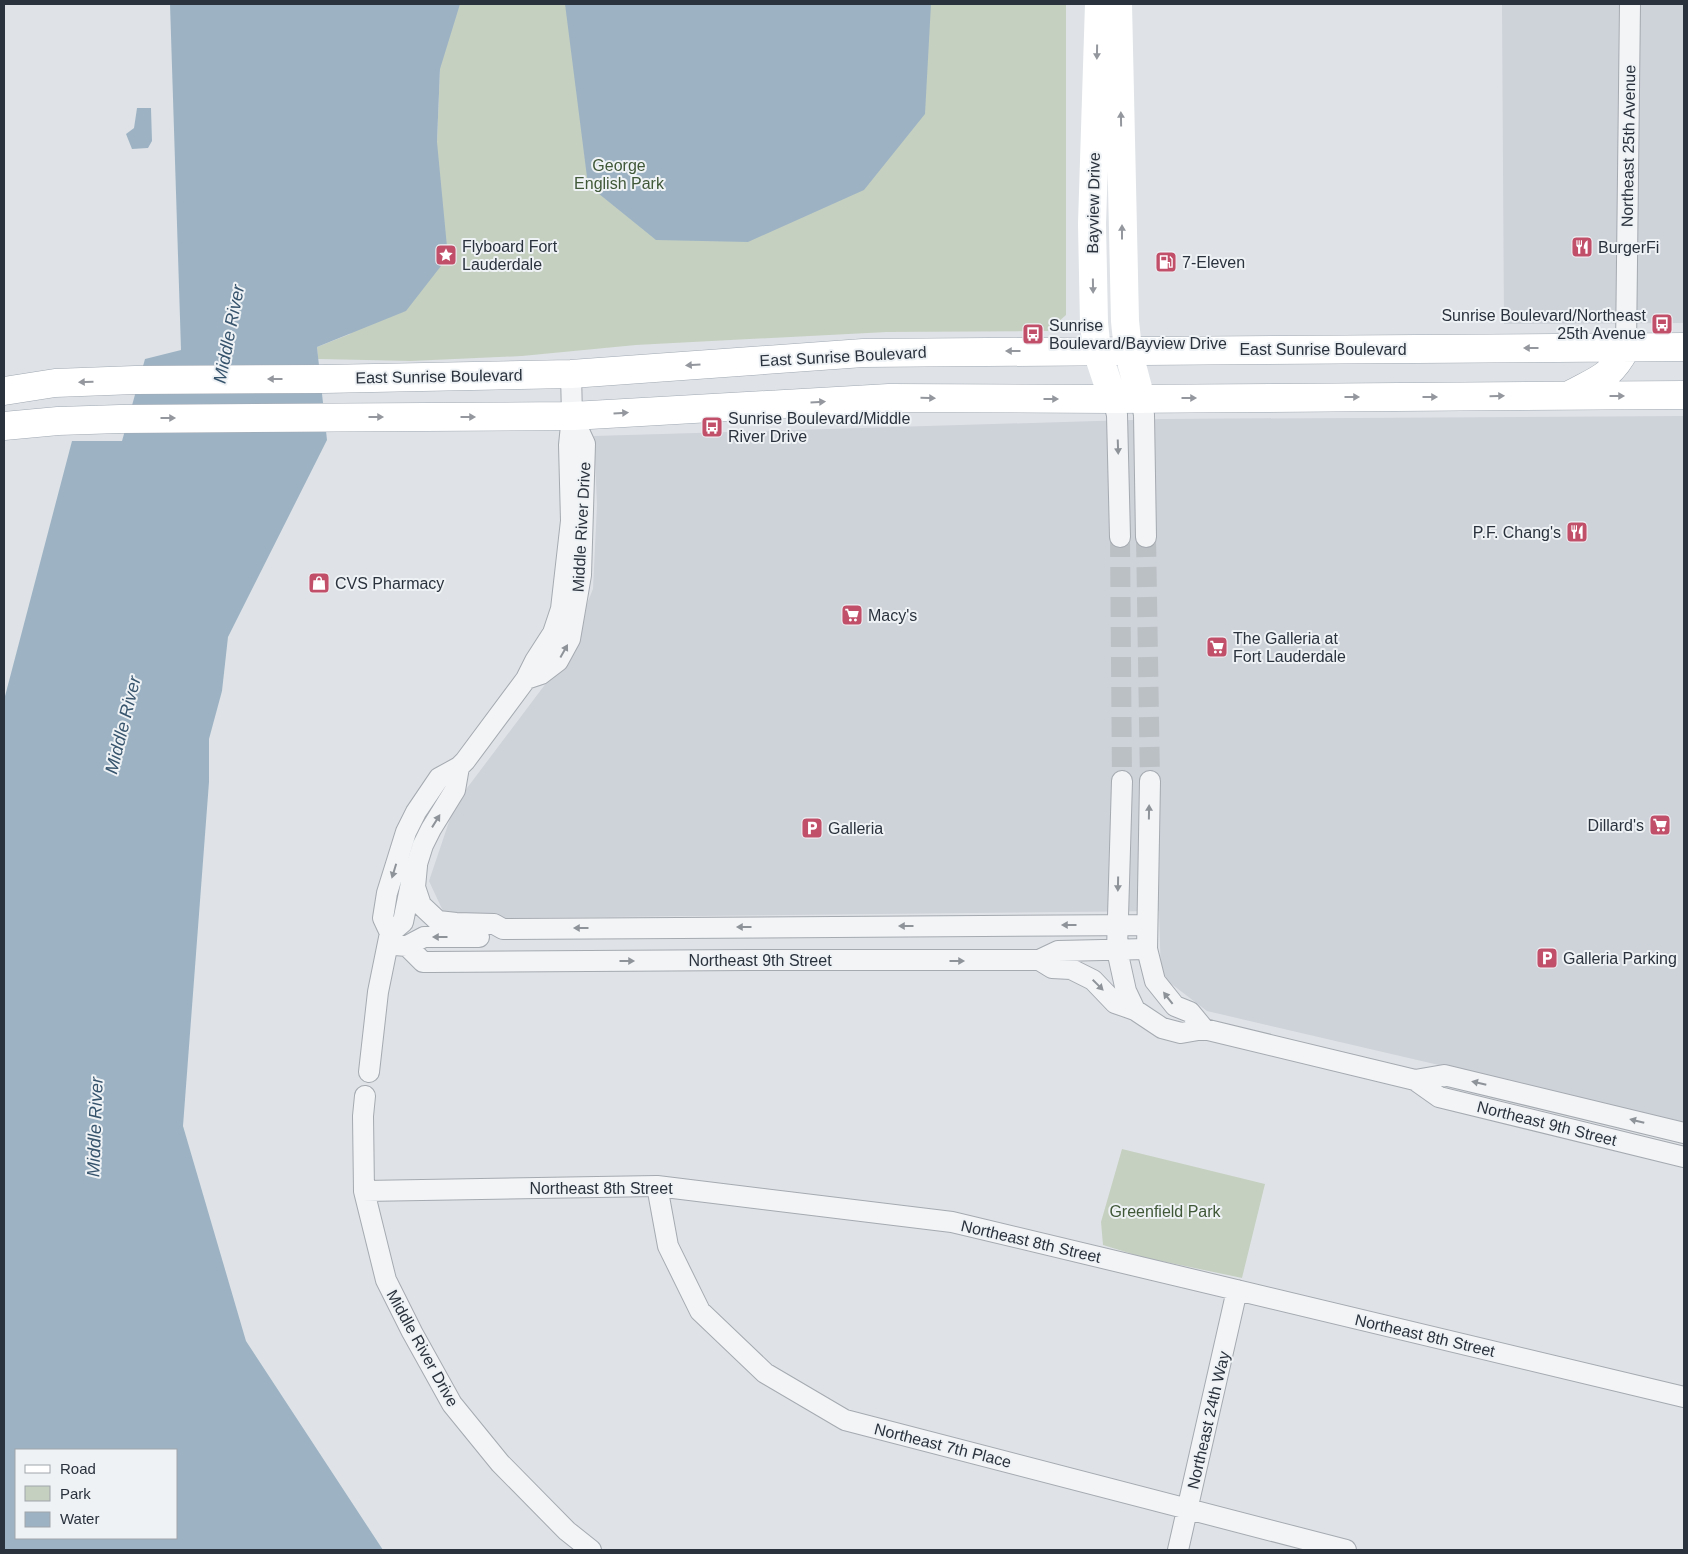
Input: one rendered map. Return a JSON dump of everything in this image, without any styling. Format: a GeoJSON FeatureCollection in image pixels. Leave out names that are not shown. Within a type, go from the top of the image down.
{"type":"FeatureCollection","features":[{"type":"Feature","properties":{"kind":"main road","name":"Bayview Drive"},"geometry":{"type":"LineString","coordinates":[[1099,4],[1092,224],[1094,323],[1097,351],[1113,399]]}},
{"type":"Feature","properties":{"kind":"main road","name":"Bayview Drive"},"geometry":{"type":"LineString","coordinates":[[1118,4],[1125,321],[1128,350],[1141,399]]}},
{"type":"Feature","properties":{"kind":"main road","name":"East Sunrise Boulevard"},"geometry":{"type":"LineString","coordinates":[[4,391],[54,383],[135,380],[324,379],[571,374],[863,353],[1684,347]]}},
{"type":"Feature","properties":{"kind":"main road"},"geometry":{"type":"LineString","coordinates":[[1568,396],[1607,375],[1618,363],[1626,348]]}},
{"type":"Feature","properties":{"kind":"main road"},"geometry":{"type":"LineString","coordinates":[[4,426],[120,418],[572,416],[889,398],[1141,399],[1684,395]]}},
{"type":"Feature","properties":{"kind":"street","name":"Northeast 25th Avenue"},"geometry":{"type":"LineString","coordinates":[[1626,348],[1630,4]]}},
{"type":"Feature","properties":{"kind":"street","name":"Middle River Drive"},"geometry":{"type":"LineString","coordinates":[[395,941],[383,918],[387,893],[406,832],[416,812],[439,778],[459,767],[526,679],[541,674],[558,661],[570,639],[580,584],[585,444],[572,416],[571,374]]}},
{"type":"Feature","properties":{"kind":"street"},"geometry":{"type":"LineString","coordinates":[[1113,399],[1117,415],[1120,537]]}},
{"type":"Feature","properties":{"kind":"street"},"geometry":{"type":"LineString","coordinates":[[1141,399],[1144,415],[1146,537]]}},
{"type":"Feature","properties":{"kind":"street","name":"Middle River Drive"},"geometry":{"type":"LineString","coordinates":[[369,1072],[378,992],[395,941],[404,922],[411,883],[423,845],[431,828],[455,790],[459,767]]}},
{"type":"Feature","properties":{"kind":"street"},"geometry":{"type":"LineString","coordinates":[[1122,781],[1117,950],[1126,991],[1135,1010]]}},
{"type":"Feature","properties":{"kind":"street"},"geometry":{"type":"LineString","coordinates":[[1150,781],[1147,949],[1155,981],[1175,1006],[1190,1012],[1204,1029]]}},
{"type":"Feature","properties":{"kind":"street","name":"Northeast 9th Street"},"geometry":{"type":"LineString","coordinates":[[417,866],[415,887],[421,906],[438,920],[456,924],[494,924],[503,929],[1147,924]]}},
{"type":"Feature","properties":{"kind":"street","name":"Northeast 9th Street"},"geometry":{"type":"LineString","coordinates":[[395,941],[424,937],[493,937],[503,929]]}},
{"type":"Feature","properties":{"kind":"street","name":"Northeast 9th Street"},"geometry":{"type":"LineString","coordinates":[[395,941],[423,962],[1039,960],[1058,951],[1147,949]]}},
{"type":"Feature","properties":{"kind":"street","name":"Northeast 9th Street"},"geometry":{"type":"LineString","coordinates":[[1039,960],[1052,968],[1071,969],[1093,980],[1115,1003],[1135,1010],[1162,1028],[1181,1034],[1204,1029],[1415,1080],[1439,1097],[1684,1157]]}},
{"type":"Feature","properties":{"kind":"street","name":"Northeast 9th Street"},"geometry":{"type":"LineString","coordinates":[[1415,1080],[1444,1075],[1684,1132]]}},
{"type":"Feature","properties":{"kind":"street","name":"Middle River Drive"},"geometry":{"type":"LineString","coordinates":[[365,1096],[362,1116],[364,1191],[386,1280],[452,1404],[500,1463],[567,1531],[591,1550]]}},
{"type":"Feature","properties":{"kind":"street","name":"Northeast 8th Street"},"geometry":{"type":"LineString","coordinates":[[364,1191],[657,1186],[952,1222],[1684,1397]]}},
{"type":"Feature","properties":{"kind":"street","name":"Northeast 7th Place"},"geometry":{"type":"LineString","coordinates":[[657,1186],[668,1246],[700,1312],[765,1373],[845,1420],[1346,1550]]}},
{"type":"Feature","properties":{"kind":"street","name":"Northeast 24th Way"},"geometry":{"type":"LineString","coordinates":[[1178,1550],[1237,1290]]}},
{"type":"Feature","properties":{"kind":"shaded area"},"geometry":{"type":"Polygon","coordinates":[[[1502,4],[1684,4],[1684,323],[1504,324],[1502,4]]]}},
{"type":"Feature","properties":{"kind":"shaded area"},"geometry":{"type":"Polygon","coordinates":[[[1684,416],[1684,1122],[1207,1011],[1161,976],[1159,911],[501,918],[443,911],[429,881],[455,804],[565,658],[593,589],[597,505],[594,436],[1163,419],[1684,416]]]}},
{"type":"Feature","properties":{"kind":"green space","name":"George English Park"},"geometry":{"type":"Polygon","coordinates":[[[431,4],[1066,4],[1066,315],[1048,331],[887,332],[636,345],[522,356],[411,361],[318,359],[317,347],[350,334],[437,142],[440,69],[431,4]]]}},
{"type":"Feature","properties":{"kind":"green space","name":"Greenfield Park"},"geometry":{"type":"Polygon","coordinates":[[[1122,1149],[1265,1184],[1242,1278],[1142,1257],[1103,1245],[1101,1222],[1122,1149]]]}},
{"type":"Feature","properties":{"kind":"water","name":"Middle River"},"geometry":{"type":"Polygon","coordinates":[[[170,4],[460,4],[440,69],[437,142],[448,257],[406,311],[317,347],[327,440],[228,637],[222,691],[209,739],[209,782],[183,1126],[246,1341],[383,1550],[4,1550],[4,700],[72,441],[122,441],[145,359],[181,350],[170,4]]]}},
{"type":"Feature","properties":{"kind":"water"},"geometry":{"type":"Polygon","coordinates":[[[565,4],[931,4],[925,114],[864,190],[748,242],[656,240],[588,185],[565,4]]]}},
{"type":"Feature","properties":{"kind":"water"},"geometry":{"type":"Polygon","coordinates":[[[137,108],[151,108],[152,141],[148,148],[132,149],[126,134],[134,128],[137,108]]]}},
{"type":"Feature","properties":{"kind":"tunnel"},"geometry":{"type":"LineString","coordinates":[[1120,537],[1122,781]]}},
{"type":"Feature","properties":{"kind":"tunnel"},"geometry":{"type":"LineString","coordinates":[[1146,537],[1150,781]]}},
{"type":"Feature","properties":{"kind":"place","name":"BurgerFi"},"geometry":{"type":"Point","coordinates":[1582,247]}},
{"type":"Feature","properties":{"kind":"place","name":"Flyboard Fort Lauderdale"},"geometry":{"type":"Point","coordinates":[446,255]}},
{"type":"Feature","properties":{"kind":"place","name":"7-Eleven"},"geometry":{"type":"Point","coordinates":[1166,262]}},
{"type":"Feature","properties":{"kind":"place","name":"Sunrise Boulevard/Northeast 25th Avenue"},"geometry":{"type":"Point","coordinates":[1662,324]}},
{"type":"Feature","properties":{"kind":"place","name":"Sunrise Boulevard/Bayview Drive"},"geometry":{"type":"Point","coordinates":[1033,334]}},
{"type":"Feature","properties":{"kind":"place","name":"Sunrise Boulevard/Middle River Drive"},"geometry":{"type":"Point","coordinates":[712,427]}},
{"type":"Feature","properties":{"kind":"place","name":"P.F. Chang's"},"geometry":{"type":"Point","coordinates":[1577,532]}},
{"type":"Feature","properties":{"kind":"place","name":"CVS Pharmacy"},"geometry":{"type":"Point","coordinates":[319,583]}},
{"type":"Feature","properties":{"kind":"place","name":"Macy's"},"geometry":{"type":"Point","coordinates":[852,615]}},
{"type":"Feature","properties":{"kind":"place","name":"The Galleria at Fort Lauderdale"},"geometry":{"type":"Point","coordinates":[1217,647]}},
{"type":"Feature","properties":{"kind":"place","name":"Dillard's"},"geometry":{"type":"Point","coordinates":[1660,825]}},
{"type":"Feature","properties":{"kind":"place","name":"Galleria"},"geometry":{"type":"Point","coordinates":[812,828]}},
{"type":"Feature","properties":{"kind":"place","name":"Galleria Parking"},"geometry":{"type":"Point","coordinates":[1547,958]}}]}
